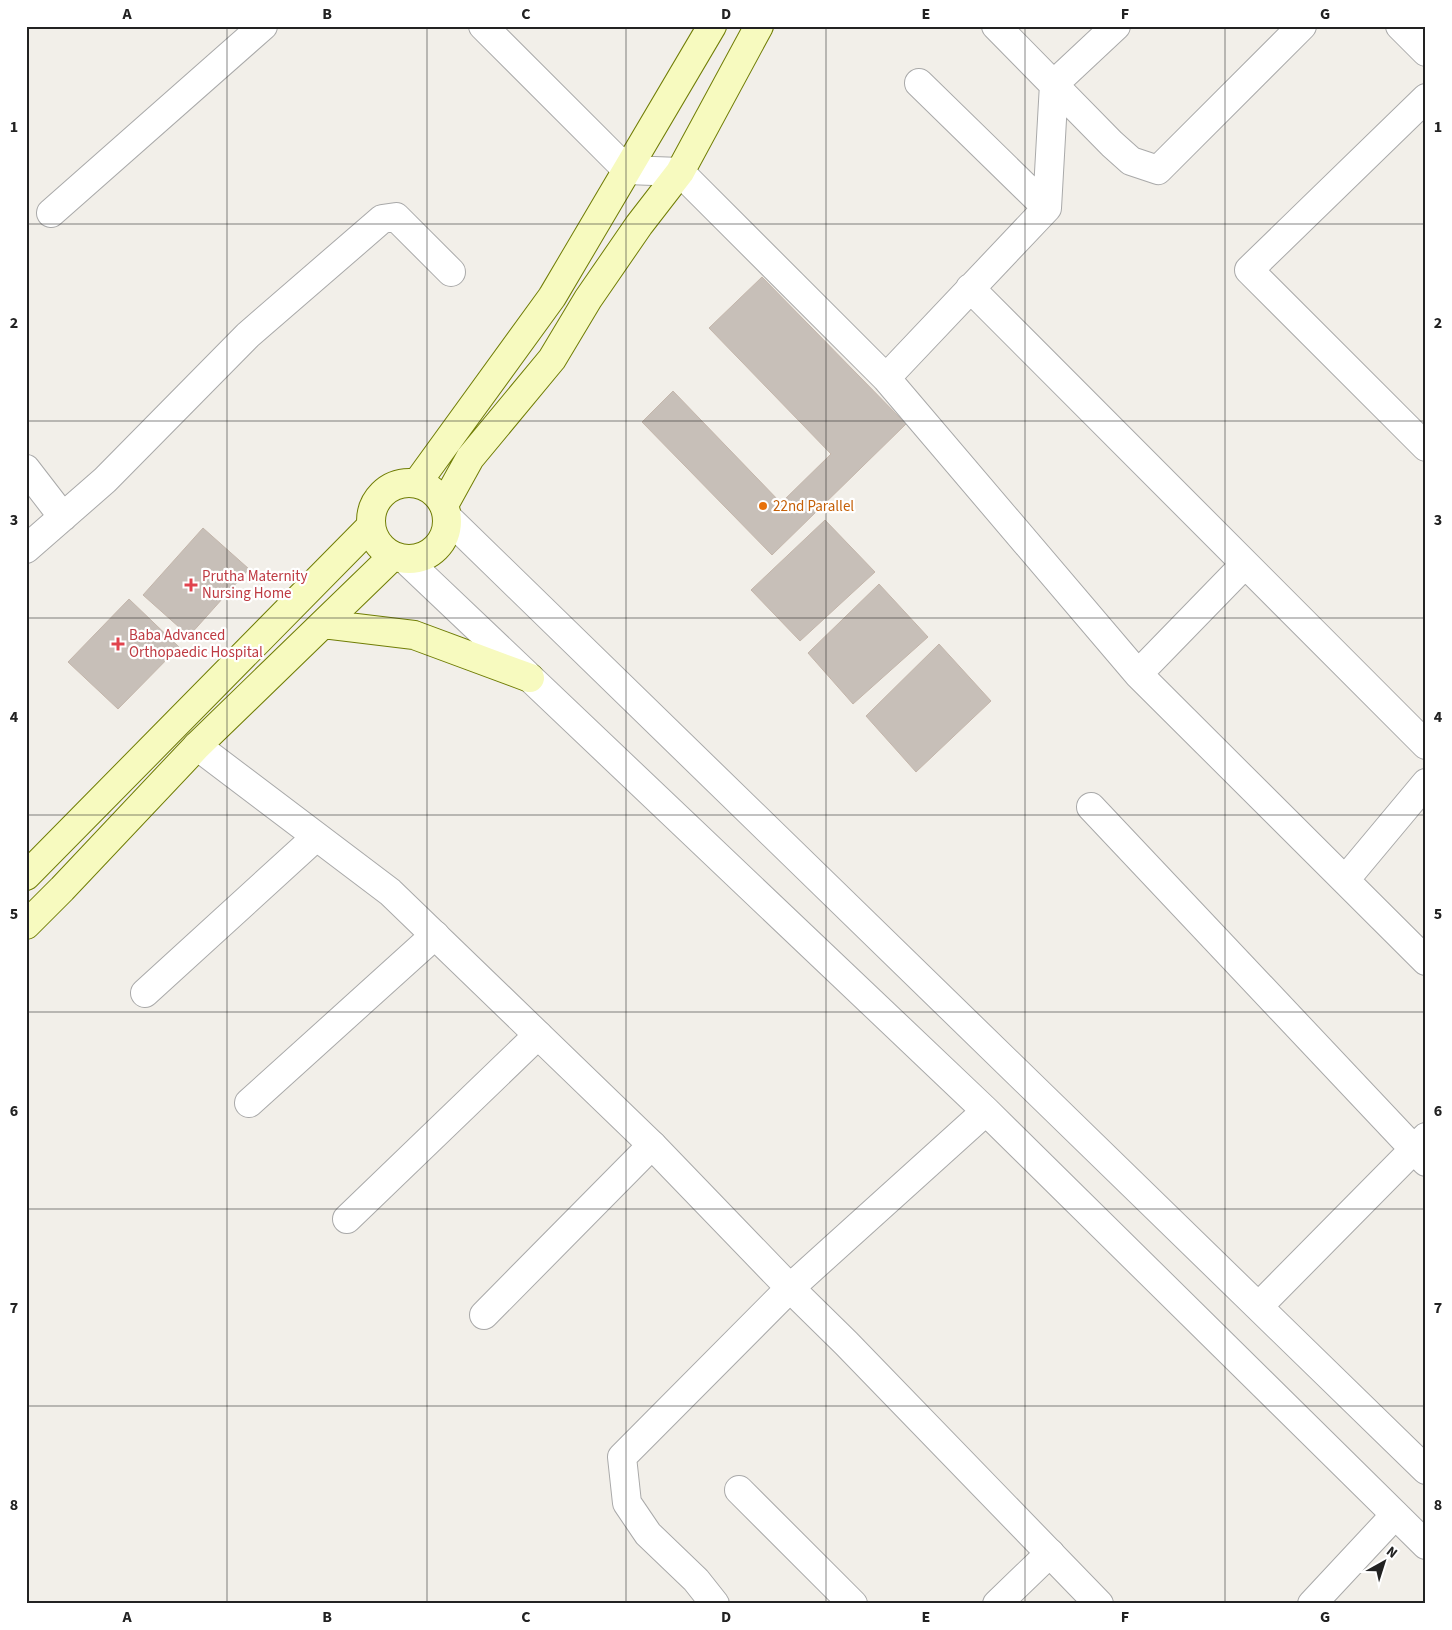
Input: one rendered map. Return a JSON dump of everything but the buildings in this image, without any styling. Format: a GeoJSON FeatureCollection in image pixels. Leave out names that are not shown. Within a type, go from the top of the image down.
{"type":"FeatureCollection","features":[{"type":"Feature","properties":{"kind":"main road"},"geometry":{"type":"LineString","coordinates":[[417,483],[552,297],[712,26]]}},
{"type":"Feature","properties":{"kind":"main road"},"geometry":{"type":"LineString","coordinates":[[446,512],[470,458],[552,359],[588,299],[639,225],[680,172],[759,26]]}},
{"type":"Feature","properties":{"kind":"main road"},"geometry":{"type":"LineString","coordinates":[[404,482],[417,483],[438,495],[446,512],[447,532],[441,543],[431,553],[419,559],[399,558],[382,549],[374,538],[371,514],[375,502],[382,493],[404,482]]}},
{"type":"Feature","properties":{"kind":"main road"},"geometry":{"type":"LineString","coordinates":[[26,876],[371,526]]}},
{"type":"Feature","properties":{"kind":"main road"},"geometry":{"type":"LineString","coordinates":[[26,924],[198,746],[323,624],[399,558]]}},
{"type":"Feature","properties":{"kind":"main road"},"geometry":{"type":"LineString","coordinates":[[323,624],[414,635],[530,678]]}},
{"type":"Feature","properties":{"kind":"street"},"geometry":{"type":"LineString","coordinates":[[51,213],[264,26]]}},
{"type":"Feature","properties":{"kind":"street"},"geometry":{"type":"LineString","coordinates":[[483,26],[627,170],[680,172],[886,378],[1138,674],[1426,961]]}},
{"type":"Feature","properties":{"kind":"street"},"geometry":{"type":"LineString","coordinates":[[996,26],[1131,161],[1158,170],[1302,26]]}},
{"type":"Feature","properties":{"kind":"street"},"geometry":{"type":"LineString","coordinates":[[886,378],[1047,208],[1054,84],[1116,26]]}},
{"type":"Feature","properties":{"kind":"street"},"geometry":{"type":"LineString","coordinates":[[1400,26],[1426,52]]}},
{"type":"Feature","properties":{"kind":"street"},"geometry":{"type":"LineString","coordinates":[[919,83],[1047,208]]}},
{"type":"Feature","properties":{"kind":"street"},"geometry":{"type":"LineString","coordinates":[[1424,102],[1248,270],[1426,447]]}},
{"type":"Feature","properties":{"kind":"street"},"geometry":{"type":"LineString","coordinates":[[26,549],[105,480],[248,335],[382,219],[396,217],[451,272]]}},
{"type":"Feature","properties":{"kind":"street"},"geometry":{"type":"LineString","coordinates":[[970,288],[1426,745]]}},
{"type":"Feature","properties":{"kind":"street"},"geometry":{"type":"LineString","coordinates":[[26,469],[63,517]]}},
{"type":"Feature","properties":{"kind":"street"},"geometry":{"type":"LineString","coordinates":[[446,512],[1426,1470]]}},
{"type":"Feature","properties":{"kind":"street"},"geometry":{"type":"LineString","coordinates":[[399,558],[530,678],[986,1111],[1426,1545]]}},
{"type":"Feature","properties":{"kind":"street"},"geometry":{"type":"LineString","coordinates":[[1138,674],[1245,564]]}},
{"type":"Feature","properties":{"kind":"street"},"geometry":{"type":"LineString","coordinates":[[198,746],[390,892],[652,1145],[1099,1604]]}},
{"type":"Feature","properties":{"kind":"street"},"geometry":{"type":"LineString","coordinates":[[1344,880],[1426,784]]}},
{"type":"Feature","properties":{"kind":"street"},"geometry":{"type":"LineString","coordinates":[[1091,807],[1422,1149],[1259,1306]]}},
{"type":"Feature","properties":{"kind":"street"},"geometry":{"type":"LineString","coordinates":[[145,993],[316,836]]}},
{"type":"Feature","properties":{"kind":"street"},"geometry":{"type":"LineString","coordinates":[[249,1103],[435,935]]}},
{"type":"Feature","properties":{"kind":"street"},"geometry":{"type":"LineString","coordinates":[[347,1219],[538,1035]]}},
{"type":"Feature","properties":{"kind":"street"},"geometry":{"type":"LineString","coordinates":[[715,1604],[696,1580],[648,1534],[627,1503],[622,1456],[790,1288],[986,1111]]}},
{"type":"Feature","properties":{"kind":"street"},"geometry":{"type":"LineString","coordinates":[[484,1315],[652,1145]]}},
{"type":"Feature","properties":{"kind":"street"},"geometry":{"type":"LineString","coordinates":[[739,1490],[853,1604]]}},
{"type":"Feature","properties":{"kind":"street"},"geometry":{"type":"LineString","coordinates":[[1312,1604],[1395,1515]]}},
{"type":"Feature","properties":{"kind":"street"},"geometry":{"type":"LineString","coordinates":[[997,1604],[1050,1554]]}},
{"type":"Feature","properties":{"kind":"place","name":"22nd Parallel"},"geometry":{"type":"Point","coordinates":[763,506]}},
{"type":"Feature","properties":{"kind":"place","name":"Prutha Maternity Nursing Home"},"geometry":{"type":"Point","coordinates":[191,585]}},
{"type":"Feature","properties":{"kind":"place","name":"Baba Advanced Orthopaedic Hospital"},"geometry":{"type":"Point","coordinates":[118,644]}}]}
